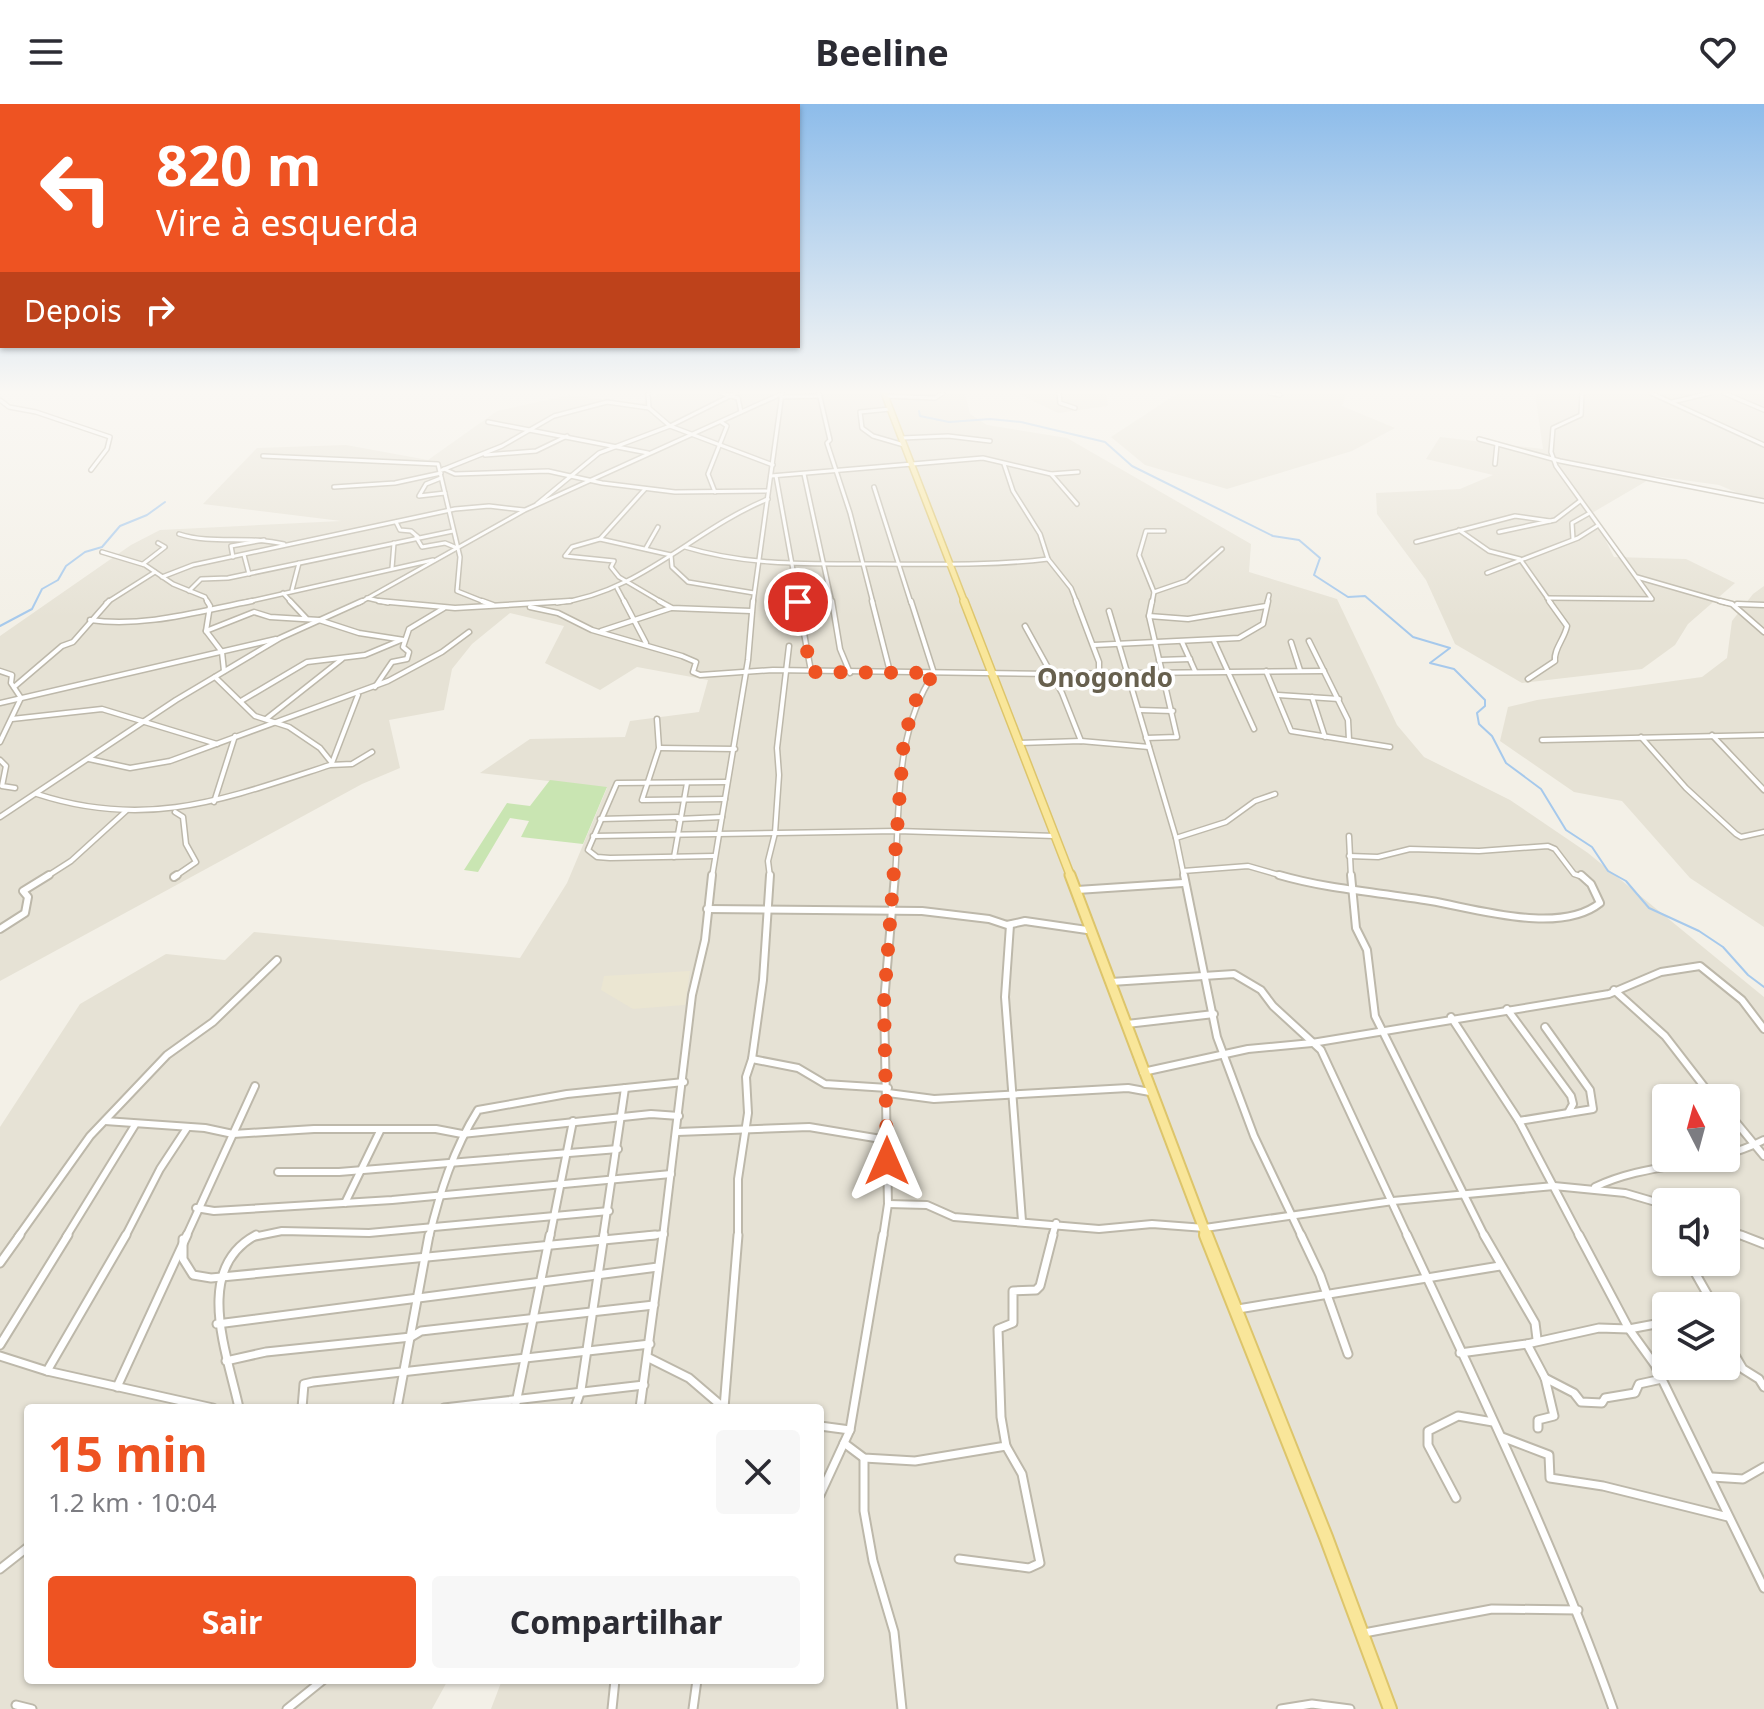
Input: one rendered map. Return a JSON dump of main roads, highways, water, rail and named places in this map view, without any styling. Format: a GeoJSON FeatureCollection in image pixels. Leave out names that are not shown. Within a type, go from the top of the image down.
{"type":"FeatureCollection","features":[{"type":"Feature","properties":{"kind":"main road"},"geometry":{"type":"LineString","coordinates":[[913,468],[1076,890],[1087,930],[1111,982],[1142,1072],[1238,1309],[1364,1633],[1390,1709]]}},
{"type":"Feature","properties":{"kind":"waterway"},"geometry":{"type":"LineString","coordinates":[[1136,468],[1273,536],[1299,540],[1320,558],[1314,575],[1348,597],[1365,596],[1413,637],[1450,648],[1430,663],[1454,669],[1485,700],[1485,706],[1477,713],[1479,724],[1492,736],[1506,763],[1541,789],[1566,830],[1592,847],[1608,871],[1626,881],[1649,908],[1699,931],[1723,947],[1748,975],[1764,987]]}},
{"type":"Feature","properties":{"kind":"waterway"},"geometry":{"type":"LineString","coordinates":[[0,626],[32,609],[42,589],[58,580],[66,566],[85,552],[102,547],[120,526],[147,515],[165,502]]}},
{"type":"Feature","properties":{"kind":"district","name":"Onogondo"},"geometry":{"type":"Point","coordinates":[1105,678]}}]}
